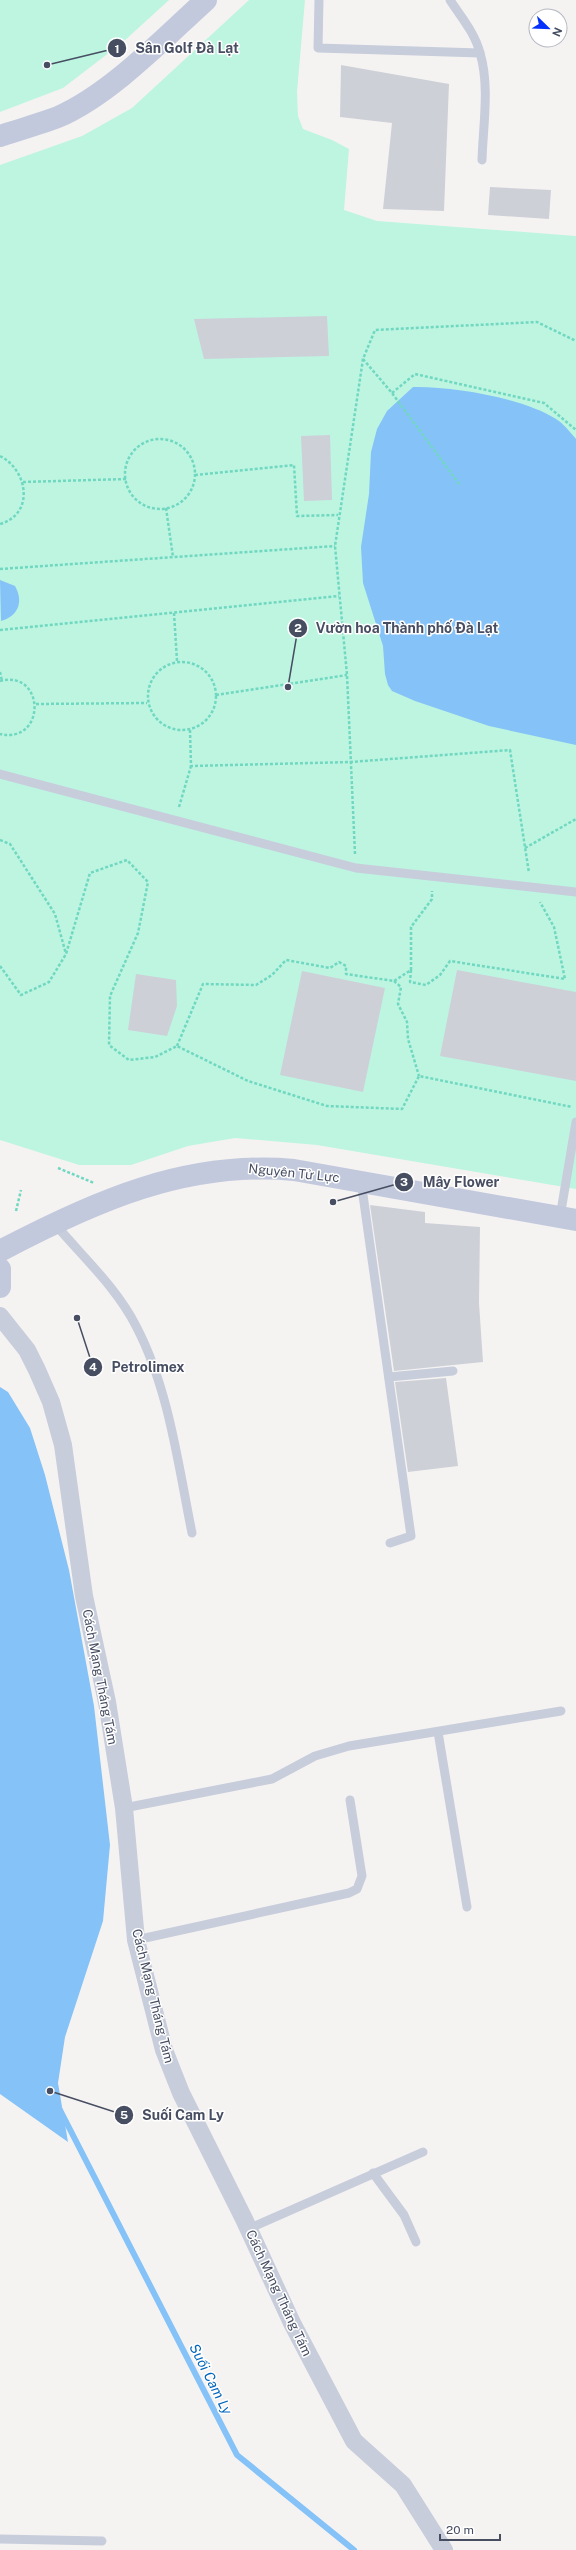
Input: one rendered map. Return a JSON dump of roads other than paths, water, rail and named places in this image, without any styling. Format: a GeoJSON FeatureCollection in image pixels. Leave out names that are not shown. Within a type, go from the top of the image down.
{"type":"FeatureCollection","features":[{"type":"Feature","properties":{"kind":"main road"},"geometry":{"type":"LineString","coordinates":[[0,136],[58,116],[87,101],[133,66],[206,0]]}},
{"type":"Feature","properties":{"kind":"main road","name":"Nguyên Tử Lực"},"geometry":{"type":"LineString","coordinates":[[0,1251],[54,1223],[99,1203],[181,1176],[222,1169],[260,1167],[361,1181],[568,1218]]}},
{"type":"Feature","properties":{"kind":"main road"},"geometry":{"type":"LineString","coordinates":[[0,1269],[0,1287]]}},
{"type":"Feature","properties":{"kind":"street","name":"Cách Mạng Tháng Tám"},"geometry":{"type":"LineString","coordinates":[[0,1316],[27,1350],[37,1370],[51,1402],[63,1445],[84,1596],[107,1702],[124,1808],[136,1940],[164,2050],[181,2092],[292,2323],[354,2441],[403,2485],[444,2550]]}},
{"type":"Feature","properties":{"kind":"lane"},"geometry":{"type":"LineString","coordinates":[[319,0],[318,48],[480,54]]}},
{"type":"Feature","properties":{"kind":"lane"},"geometry":{"type":"LineString","coordinates":[[450,0],[472,32],[480,54],[484,82],[482,160]]}},
{"type":"Feature","properties":{"kind":"lane"},"geometry":{"type":"LineString","coordinates":[[0,774],[356,868],[576,892]]}},
{"type":"Feature","properties":{"kind":"lane"},"geometry":{"type":"LineString","coordinates":[[568,1218],[576,1122]]}},
{"type":"Feature","properties":{"kind":"lane"},"geometry":{"type":"LineString","coordinates":[[361,1181],[411,1536],[390,1543]]}},
{"type":"Feature","properties":{"kind":"lane"},"geometry":{"type":"LineString","coordinates":[[54,1223],[111,1290],[136,1326],[159,1383],[173,1434],[192,1533]]}},
{"type":"Feature","properties":{"kind":"lane"},"geometry":{"type":"LineString","coordinates":[[389,1378],[453,1371]]}},
{"type":"Feature","properties":{"kind":"lane"},"geometry":{"type":"LineString","coordinates":[[124,1808],[272,1779],[315,1756],[349,1746],[561,1711]]}},
{"type":"Feature","properties":{"kind":"lane"},"geometry":{"type":"LineString","coordinates":[[438,1732],[467,1907]]}},
{"type":"Feature","properties":{"kind":"lane"},"geometry":{"type":"LineString","coordinates":[[136,1940],[349,1893],[357,1889],[362,1876],[350,1800]]}},
{"type":"Feature","properties":{"kind":"lane"},"geometry":{"type":"LineString","coordinates":[[248,2229],[423,2152]]}},
{"type":"Feature","properties":{"kind":"lane"},"geometry":{"type":"LineString","coordinates":[[373,2173],[404,2215],[416,2242]]}},
{"type":"Feature","properties":{"kind":"lane"},"geometry":{"type":"LineString","coordinates":[[0,2539],[102,2541]]}},
{"type":"Feature","properties":{"kind":"water"},"geometry":{"type":"Polygon","coordinates":[[[413,387],[467,391],[507,399],[525,405],[556,419],[576,439],[576,745],[489,726],[415,701],[392,691],[388,685],[385,674],[383,646],[363,583],[361,547],[369,494],[371,452],[377,429],[387,411],[413,387]]]}},
{"type":"Feature","properties":{"kind":"water"},"geometry":{"type":"Polygon","coordinates":[[[0,580],[15,586],[19,598],[18,608],[12,616],[1,621],[0,580]]]}},
{"type":"Feature","properties":{"kind":"water"},"geometry":{"type":"Polygon","coordinates":[[[0,1387],[8,1392],[30,1428],[45,1475],[69,1570],[94,1706],[110,1845],[103,1921],[65,2037],[58,2083],[68,2142],[0,2094],[0,1387]]]}},
{"type":"Feature","properties":{"kind":"waterway","name":"Suối Cam Ly"},"geometry":{"type":"LineString","coordinates":[[60,2110],[237,2455],[354,2550]]}},
{"type":"Feature","properties":{"kind":"place","name":"Sân Golf Đà Lạt"},"geometry":{"type":"Point","coordinates":[47,65]}},
{"type":"Feature","properties":{"kind":"place","name":"Vườn hoa Thành phố Đà Lạt"},"geometry":{"type":"Point","coordinates":[288,687]}},
{"type":"Feature","properties":{"kind":"place","name":"Mây Flower"},"geometry":{"type":"Point","coordinates":[333,1202]}},
{"type":"Feature","properties":{"kind":"place","name":"Petrolimex"},"geometry":{"type":"Point","coordinates":[77,1318]}},
{"type":"Feature","properties":{"kind":"place","name":"Suối Cam Ly"},"geometry":{"type":"Point","coordinates":[50,2091]}}]}
